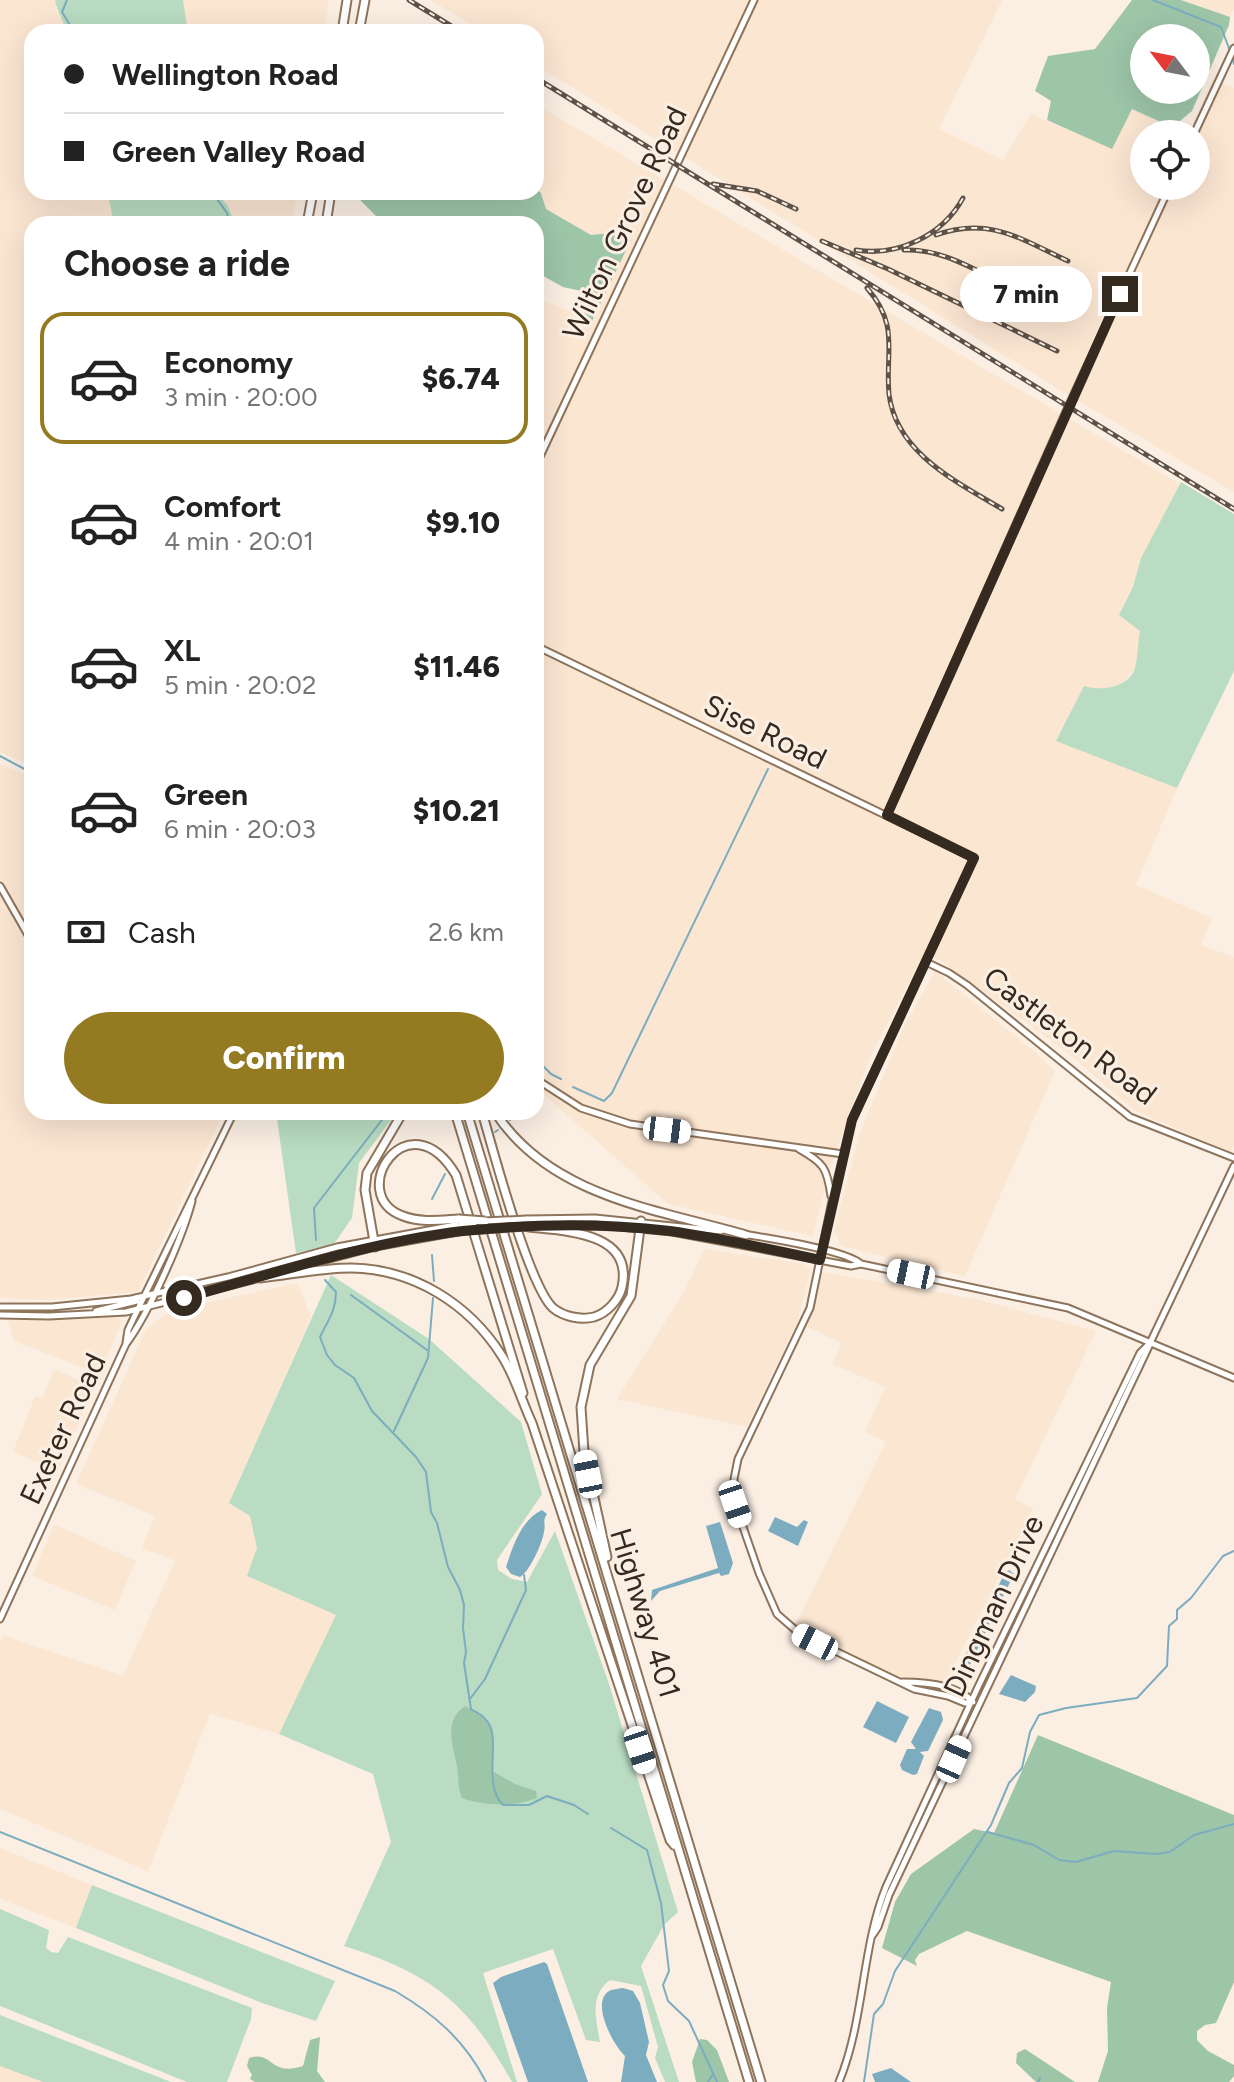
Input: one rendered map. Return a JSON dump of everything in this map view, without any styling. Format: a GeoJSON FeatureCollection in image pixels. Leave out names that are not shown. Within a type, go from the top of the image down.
{"type":"FeatureCollection","features":[{"type":"Feature","properties":{"kind":"highway"},"geometry":{"type":"LineString","coordinates":[[343,24],[347,0]]}},
{"type":"Feature","properties":{"kind":"highway"},"geometry":{"type":"LineString","coordinates":[[360,24],[365,0]]}},
{"type":"Feature","properties":{"kind":"highway"},"geometry":{"type":"LineString","coordinates":[[374,1243],[365,1190],[367,1173],[398,1120]]}},
{"type":"Feature","properties":{"kind":"highway","name":"Highway 401"},"geometry":{"type":"LineString","coordinates":[[457,1120],[749,2082]]}},
{"type":"Feature","properties":{"kind":"highway","name":"Highway 401"},"geometry":{"type":"LineString","coordinates":[[469,1120],[761,2082]]}},
{"type":"Feature","properties":{"kind":"highway"},"geometry":{"type":"LineString","coordinates":[[485,1120],[523,1242],[546,1300],[555,1310],[569,1316],[598,1316],[610,1308],[621,1292],[623,1267],[610,1245],[583,1234],[528,1223]]}},
{"type":"Feature","properties":{"kind":"highway"},"geometry":{"type":"LineString","coordinates":[[501,1120],[520,1144],[545,1164],[580,1185],[641,1207],[746,1235]]}},
{"type":"Feature","properties":{"kind":"highway"},"geometry":{"type":"LineString","coordinates":[[485,1221],[461,1225],[414,1219],[392,1211],[381,1194],[381,1170],[391,1154],[411,1144],[422,1144],[436,1150],[456,1175],[502,1317],[532,1423],[670,1840],[678,1851]]}},
{"type":"Feature","properties":{"kind":"highway"},"geometry":{"type":"LineString","coordinates":[[607,1567],[606,1547],[584,1452],[581,1407],[590,1365],[631,1296],[641,1225]]}},
{"type":"Feature","properties":{"kind":"highway"},"geometry":{"type":"LineString","coordinates":[[260,1278],[364,1269],[407,1278],[433,1289],[469,1315],[484,1331],[504,1359],[532,1423]]}},
{"type":"Feature","properties":{"kind":"main road","name":"Wilton Grove Road"},"geometry":{"type":"LineString","coordinates":[[544,448],[754,0]]}},
{"type":"Feature","properties":{"kind":"main road"},"geometry":{"type":"LineString","coordinates":[[1201,120],[1234,48]]}},
{"type":"Feature","properties":{"kind":"main road"},"geometry":{"type":"LineString","coordinates":[[887,815],[1164,200]]}},
{"type":"Feature","properties":{"kind":"main road","name":"Sise Road"},"geometry":{"type":"LineString","coordinates":[[544,650],[974,858],[926,962]]}},
{"type":"Feature","properties":{"kind":"main road"},"geometry":{"type":"LineString","coordinates":[[0,886],[24,928]]}},
{"type":"Feature","properties":{"kind":"main road"},"geometry":{"type":"LineString","coordinates":[[926,962],[852,1120],[810,1308],[738,1459],[734,1479],[735,1504],[769,1601],[777,1614],[800,1634],[900,1682],[941,1686],[968,1696],[973,1702]]}},
{"type":"Feature","properties":{"kind":"main road","name":"Castleton Road"},"geometry":{"type":"LineString","coordinates":[[926,962],[967,985],[1130,1117],[1234,1158]]}},
{"type":"Feature","properties":{"kind":"main road"},"geometry":{"type":"LineString","coordinates":[[544,1084],[581,1108],[630,1124],[843,1154]]}},
{"type":"Feature","properties":{"kind":"main road","name":"Exeter Road"},"geometry":{"type":"LineString","coordinates":[[126,1344],[128,1330],[230,1120]]}},
{"type":"Feature","properties":{"kind":"main road"},"geometry":{"type":"LineString","coordinates":[[795,1147],[823,1164],[832,1201]]}},
{"type":"Feature","properties":{"kind":"main road","name":"Dingman Drive"},"geometry":{"type":"LineString","coordinates":[[872,1937],[889,1895],[1234,1166]]}},
{"type":"Feature","properties":{"kind":"main road","name":"Exeter Road"},"geometry":{"type":"LineString","coordinates":[[0,1619],[126,1344],[187,1220],[192,1201]]}},
{"type":"Feature","properties":{"kind":"main road"},"geometry":{"type":"LineString","coordinates":[[485,1221],[641,1225],[746,1235],[854,1258],[861,1264]]}},
{"type":"Feature","properties":{"kind":"main road"},"geometry":{"type":"LineString","coordinates":[[81,1314],[461,1225],[528,1223]]}},
{"type":"Feature","properties":{"kind":"main road"},"geometry":{"type":"LineString","coordinates":[[641,1225],[851,1266],[861,1264],[1068,1308],[1234,1378]]}},
{"type":"Feature","properties":{"kind":"main road"},"geometry":{"type":"LineString","coordinates":[[0,1315],[81,1314],[138,1309],[260,1278],[374,1243]]}},
{"type":"Feature","properties":{"kind":"main road"},"geometry":{"type":"LineString","coordinates":[[0,1307],[55,1307],[143,1298]]}},
{"type":"Feature","properties":{"kind":"main road","name":"Dingman Drive"},"geometry":{"type":"LineString","coordinates":[[839,2082],[852,2047],[872,1925],[886,1887],[1130,1373],[1140,1353],[1150,1343]]}},
{"type":"Feature","properties":{"kind":"shaded area"},"geometry":{"type":"Polygon","coordinates":[[[0,0],[55,0],[57,12],[65,24],[24,24],[24,200],[109,200],[112,216],[24,216],[24,762],[0,752],[0,0]]]}},
{"type":"Feature","properties":{"kind":"shaded area"},"geometry":{"type":"Polygon","coordinates":[[[183,0],[329,0],[325,24],[187,24],[183,0]]]}},
{"type":"Feature","properties":{"kind":"shaded area"},"geometry":{"type":"Polygon","coordinates":[[[431,0],[1002,0],[939,129],[1003,160],[1031,114],[1112,148],[1132,109],[1156,120],[1130,120],[1130,200],[1210,200],[1210,120],[1194,120],[1202,104],[1210,104],[1213,79],[1234,88],[1234,492],[1063,392],[544,70],[544,24],[469,24],[431,0]]]}},
{"type":"Feature","properties":{"kind":"shaded area"},"geometry":{"type":"Polygon","coordinates":[[[1181,0],[1234,0],[1234,9],[1230,17],[1181,0]]]}},
{"type":"Feature","properties":{"kind":"shaded area"},"geometry":{"type":"Polygon","coordinates":[[[544,109],[1180,484],[1141,558],[1133,587],[1119,615],[1140,631],[1136,667],[1120,686],[1096,690],[1056,740],[1177,788],[1136,885],[1212,918],[1201,945],[1234,957],[1234,1146],[1231,1152],[1135,1111],[1068,1053],[940,960],[924,953],[870,1057],[831,1165],[813,1236],[668,1204],[544,1095],[544,300],[592,321],[619,232],[591,235],[546,209],[544,109]]]}},
{"type":"Feature","properties":{"kind":"shaded area"},"geometry":{"type":"Polygon","coordinates":[[[223,200],[296,200],[293,216],[232,216],[223,200]]]}},
{"type":"Feature","properties":{"kind":"shaded area"},"geometry":{"type":"Polygon","coordinates":[[[0,764],[24,774],[24,1120],[220,1120],[138,1292],[45,1300],[0,1298],[0,764]]]}},
{"type":"Feature","properties":{"kind":"shaded area"},"geometry":{"type":"Polygon","coordinates":[[[935,971],[1055,1071],[965,1276],[841,1246],[834,1229],[860,1133],[903,1028],[935,971]]]}},
{"type":"Feature","properties":{"kind":"shaded area"},"geometry":{"type":"Polygon","coordinates":[[[704,1249],[805,1264],[811,1270],[798,1320],[747,1427],[617,1399],[685,1290],[704,1249]]]}},
{"type":"Feature","properties":{"kind":"shaded area"},"geometry":{"type":"Polygon","coordinates":[[[817,1271],[977,1299],[1096,1331],[1015,1499],[1033,1509],[945,1684],[899,1677],[813,1638],[795,1626],[886,1442],[865,1432],[885,1387],[832,1364],[842,1343],[803,1325],[817,1271]]]}},
{"type":"Feature","properties":{"kind":"shaded area"},"geometry":{"type":"Polygon","coordinates":[[[298,1283],[311,1318],[229,1503],[250,1516],[257,1548],[248,1576],[336,1615],[279,1734],[210,1714],[148,1871],[0,1809],[0,1643],[3,1635],[123,1676],[175,1561],[142,1548],[155,1516],[76,1484],[146,1329],[172,1310],[298,1283]]]}},
{"type":"Feature","properties":{"kind":"shaded area"},"geometry":{"type":"Polygon","coordinates":[[[117,1317],[122,1322],[99,1374],[14,1341],[8,1320],[117,1317]]]}},
{"type":"Feature","properties":{"kind":"shaded area"},"geometry":{"type":"Polygon","coordinates":[[[54,1369],[95,1387],[58,1470],[13,1452],[35,1396],[42,1399],[54,1369]]]}},
{"type":"Feature","properties":{"kind":"shaded area"},"geometry":{"type":"Polygon","coordinates":[[[54,1524],[136,1561],[115,1610],[32,1576],[54,1524]]]}},
{"type":"Feature","properties":{"kind":"shaded area"},"geometry":{"type":"Polygon","coordinates":[[[0,1848],[92,1885],[76,1928],[0,1899],[0,1848]]]}},
{"type":"Feature","properties":{"kind":"shaded area"},"geometry":{"type":"Polygon","coordinates":[[[0,2066],[43,2082],[0,2082],[0,2066]]]}},
{"type":"Feature","properties":{"kind":"green space"},"geometry":{"type":"Polygon","coordinates":[[[55,0],[183,0],[187,24],[63,24],[55,0]]]}},
{"type":"Feature","properties":{"kind":"green space"},"geometry":{"type":"Polygon","coordinates":[[[1132,0],[1181,0],[1230,17],[1210,69],[1210,24],[1130,24],[1130,104],[1195,104],[1181,120],[1156,120],[1132,109],[1112,149],[1047,120],[1051,101],[1035,91],[1048,56],[1095,49],[1132,0]]]}},
{"type":"Feature","properties":{"kind":"green space"},"geometry":{"type":"Polygon","coordinates":[[[109,200],[223,200],[232,216],[112,216],[109,200]]]}},
{"type":"Feature","properties":{"kind":"green space"},"geometry":{"type":"Polygon","coordinates":[[[543,200],[546,209],[591,235],[619,232],[631,240],[592,321],[577,311],[584,298],[581,291],[563,287],[544,276],[544,216],[376,216],[361,201],[543,200]]]}},
{"type":"Feature","properties":{"kind":"green space"},"geometry":{"type":"Polygon","coordinates":[[[1181,482],[1234,514],[1234,671],[1177,788],[1056,741],[1084,686],[1116,686],[1133,672],[1140,631],[1119,615],[1133,587],[1141,558],[1181,482]]]}},
{"type":"Feature","properties":{"kind":"green space"},"geometry":{"type":"Polygon","coordinates":[[[277,1120],[391,1120],[359,1163],[352,1218],[334,1244],[296,1253],[277,1120]]]}},
{"type":"Feature","properties":{"kind":"green space"},"geometry":{"type":"Polygon","coordinates":[[[331,1275],[429,1339],[521,1422],[542,1494],[497,1560],[498,1570],[512,1579],[527,1582],[555,1531],[609,1684],[678,1912],[664,1925],[641,1966],[679,2082],[665,2082],[655,2058],[658,2047],[641,1986],[610,1980],[603,1986],[596,2008],[600,2042],[586,2040],[553,1949],[483,1973],[517,2082],[512,2082],[479,2031],[444,1994],[401,1968],[344,1946],[391,1842],[373,1774],[279,1734],[336,1615],[247,1576],[257,1548],[250,1516],[229,1503],[331,1275]]]}},
{"type":"Feature","properties":{"kind":"green space"},"geometry":{"type":"Polygon","coordinates":[[[465,1706],[476,1712],[492,1732],[492,1771],[536,1791],[537,1798],[500,1804],[462,1798],[451,1734],[454,1719],[465,1706]]]}},
{"type":"Feature","properties":{"kind":"green space"},"geometry":{"type":"Polygon","coordinates":[[[1038,1735],[1234,1815],[1234,1982],[1216,2023],[1205,2025],[1197,2031],[1197,2040],[1208,2051],[1234,2065],[1234,2076],[1229,2082],[1098,2082],[1108,2051],[1107,2008],[1111,1982],[967,1931],[919,1954],[915,1960],[917,1966],[882,1948],[895,1902],[911,1874],[974,1829],[994,1833],[1038,1735]]]}},
{"type":"Feature","properties":{"kind":"green space"},"geometry":{"type":"Polygon","coordinates":[[[92,1885],[335,1981],[316,2021],[262,2003],[76,1928],[92,1885]]]}},
{"type":"Feature","properties":{"kind":"green space"},"geometry":{"type":"Polygon","coordinates":[[[0,1909],[49,1930],[46,1948],[51,1952],[58,1953],[68,1937],[252,2008],[251,2019],[227,2082],[187,2082],[0,2006],[0,1909]]]}},
{"type":"Feature","properties":{"kind":"green space"},"geometry":{"type":"Polygon","coordinates":[[[0,2015],[171,2082],[43,2082],[0,2066],[0,2015]]]}},
{"type":"Feature","properties":{"kind":"green space"},"geometry":{"type":"Polygon","coordinates":[[[320,2037],[317,2071],[325,2082],[255,2082],[250,2079],[249,2058],[263,2057],[284,2068],[303,2066],[310,2040],[320,2037]]]}},
{"type":"Feature","properties":{"kind":"green space"},"geometry":{"type":"Polygon","coordinates":[[[700,2039],[707,2040],[717,2050],[729,2082],[696,2082],[692,2062],[700,2039]]]}},
{"type":"Feature","properties":{"kind":"green space"},"geometry":{"type":"Polygon","coordinates":[[[1025,2049],[1075,2082],[1036,2082],[1016,2063],[1017,2053],[1025,2049]]]}},
{"type":"Feature","properties":{"kind":"water"},"geometry":{"type":"Polygon","coordinates":[[[542,1510],[547,1514],[535,1557],[520,1577],[511,1574],[506,1567],[519,1534],[528,1520],[542,1510]]]}},
{"type":"Feature","properties":{"kind":"water"},"geometry":{"type":"Polygon","coordinates":[[[775,1517],[797,1527],[804,1520],[808,1522],[798,1546],[768,1531],[775,1517]]]}},
{"type":"Feature","properties":{"kind":"water"},"geometry":{"type":"Polygon","coordinates":[[[720,1522],[733,1563],[729,1574],[721,1576],[719,1573],[660,1591],[651,1601],[652,1590],[718,1568],[706,1526],[720,1522]]]}},
{"type":"Feature","properties":{"kind":"water"},"geometry":{"type":"Polygon","coordinates":[[[1009,1570],[1014,1574],[966,1673],[959,1676],[957,1672],[1005,1572],[1009,1570]]]}},
{"type":"Feature","properties":{"kind":"water"},"geometry":{"type":"Polygon","coordinates":[[[1011,1675],[1036,1686],[1035,1692],[1025,1702],[999,1694],[1011,1675]]]}},
{"type":"Feature","properties":{"kind":"water"},"geometry":{"type":"Polygon","coordinates":[[[877,1701],[909,1717],[896,1743],[863,1727],[877,1701]]]}},
{"type":"Feature","properties":{"kind":"water"},"geometry":{"type":"Polygon","coordinates":[[[929,1708],[941,1712],[943,1720],[928,1751],[920,1752],[924,1756],[917,1774],[913,1775],[902,1770],[900,1765],[907,1749],[916,1749],[911,1742],[929,1708]]]}},
{"type":"Feature","properties":{"kind":"water"},"geometry":{"type":"Polygon","coordinates":[[[544,1962],[588,2082],[528,2082],[493,1983],[501,1977],[544,1962]]]}},
{"type":"Feature","properties":{"kind":"water"},"geometry":{"type":"Polygon","coordinates":[[[623,1988],[633,1991],[640,2003],[649,2042],[646,2055],[657,2082],[621,2082],[625,2056],[610,2034],[602,2005],[609,1991],[623,1988]]]}},
{"type":"Feature","properties":{"kind":"water"},"geometry":{"type":"Polygon","coordinates":[[[891,2068],[911,2082],[875,2082],[872,2074],[891,2068]]]}},
{"type":"Feature","properties":{"kind":"waterway"},"geometry":{"type":"LineString","coordinates":[[67,0],[62,12],[69,24]]}},
{"type":"Feature","properties":{"kind":"waterway"},"geometry":{"type":"LineString","coordinates":[[1153,0],[1221,27],[1230,51]]}},
{"type":"Feature","properties":{"kind":"waterway"},"geometry":{"type":"LineString","coordinates":[[1232,57],[1234,64]]}},
{"type":"Feature","properties":{"kind":"waterway"},"geometry":{"type":"LineString","coordinates":[[218,200],[228,216]]}},
{"type":"Feature","properties":{"kind":"waterway"},"geometry":{"type":"LineString","coordinates":[[0,756],[24,769]]}},
{"type":"Feature","properties":{"kind":"waterway"},"geometry":{"type":"LineString","coordinates":[[573,1087],[604,1101],[612,1093],[768,769]]}},
{"type":"Feature","properties":{"kind":"waterway"},"geometry":{"type":"LineString","coordinates":[[544,1067],[561,1079]]}},
{"type":"Feature","properties":{"kind":"waterway"},"geometry":{"type":"LineString","coordinates":[[316,1240],[314,1208],[382,1120]]}},
{"type":"Feature","properties":{"kind":"waterway"},"geometry":{"type":"LineString","coordinates":[[432,1199],[445,1174]]}},
{"type":"Feature","properties":{"kind":"waterway"},"geometry":{"type":"LineString","coordinates":[[432,1255],[434,1281]]}},
{"type":"Feature","properties":{"kind":"waterway"},"geometry":{"type":"LineString","coordinates":[[325,1280],[336,1292],[333,1310],[320,1337],[327,1355],[335,1365],[354,1378],[372,1411],[416,1457],[426,1472],[431,1512],[464,1605],[464,1663],[471,1709],[490,1726],[492,1776],[497,1797],[503,1805],[529,1805],[547,1796],[574,1805],[588,1814]]}},
{"type":"Feature","properties":{"kind":"waterway"},"geometry":{"type":"LineString","coordinates":[[351,1295],[427,1350]]}},
{"type":"Feature","properties":{"kind":"waterway"},"geometry":{"type":"LineString","coordinates":[[394,1431],[428,1358],[433,1298]]}},
{"type":"Feature","properties":{"kind":"waterway"},"geometry":{"type":"LineString","coordinates":[[864,2082],[874,2014],[883,2004],[895,1971],[991,1825],[1009,1783],[1022,1768],[1030,1732],[1039,1715],[1137,1698],[1167,1666],[1169,1626],[1177,1619],[1177,1610],[1191,1598],[1223,1556],[1234,1551]]}},
{"type":"Feature","properties":{"kind":"waterway"},"geometry":{"type":"LineString","coordinates":[[470,1699],[485,1679],[526,1590],[524,1575]]}},
{"type":"Feature","properties":{"kind":"waterway"},"geometry":{"type":"LineString","coordinates":[[988,1832],[1034,1845],[1059,1860],[1076,1862],[1114,1851],[1170,1852],[1194,1835],[1234,1824]]}},
{"type":"Feature","properties":{"kind":"waterway"},"geometry":{"type":"LineString","coordinates":[[611,1828],[647,1850],[661,1903],[669,1971],[663,1985],[668,2001],[689,2021],[717,2082]]}},
{"type":"Feature","properties":{"kind":"waterway"},"geometry":{"type":"LineString","coordinates":[[0,1832],[395,1991],[447,2029],[468,2053],[486,2082]]}},
{"type":"Feature","properties":{"kind":"waterway"},"geometry":{"type":"LineString","coordinates":[[708,2082],[713,2074]]}},
{"type":"Feature","properties":{"kind":"waterway"},"geometry":{"type":"LineString","coordinates":[[1038,2082],[1040,2078]]}},
{"type":"Feature","properties":{"kind":"railway"},"geometry":{"type":"LineString","coordinates":[[409,0],[448,24]]}},
{"type":"Feature","properties":{"kind":"railway"},"geometry":{"type":"LineString","coordinates":[[544,83],[1234,509]]}},
{"type":"Feature","properties":{"kind":"railway"},"geometry":{"type":"LineString","coordinates":[[713,184],[757,191],[796,209]]}},
{"type":"Feature","properties":{"kind":"railway"},"geometry":{"type":"LineString","coordinates":[[856,250],[888,250],[918,240],[944,223],[963,198]]}},
{"type":"Feature","properties":{"kind":"railway"},"geometry":{"type":"LineString","coordinates":[[936,235],[972,228],[989,229],[1020,238],[1068,261]]}},
{"type":"Feature","properties":{"kind":"railway"},"geometry":{"type":"LineString","coordinates":[[822,241],[888,269],[1057,351]]}},
{"type":"Feature","properties":{"kind":"railway"},"geometry":{"type":"LineString","coordinates":[[904,250],[944,256],[1008,286]]}},
{"type":"Feature","properties":{"kind":"railway"},"geometry":{"type":"LineString","coordinates":[[867,288],[884,315],[887,327],[889,394],[903,433],[931,464],[1002,509]]}},
{"type":"Feature","properties":{"kind":"route"},"geometry":{"type":"LineString","coordinates":[[184,1298],[415,1238],[529,1227],[641,1228],[724,1240],[820,1260],[852,1120],[974,858],[887,815],[1120,294]]}}]}
